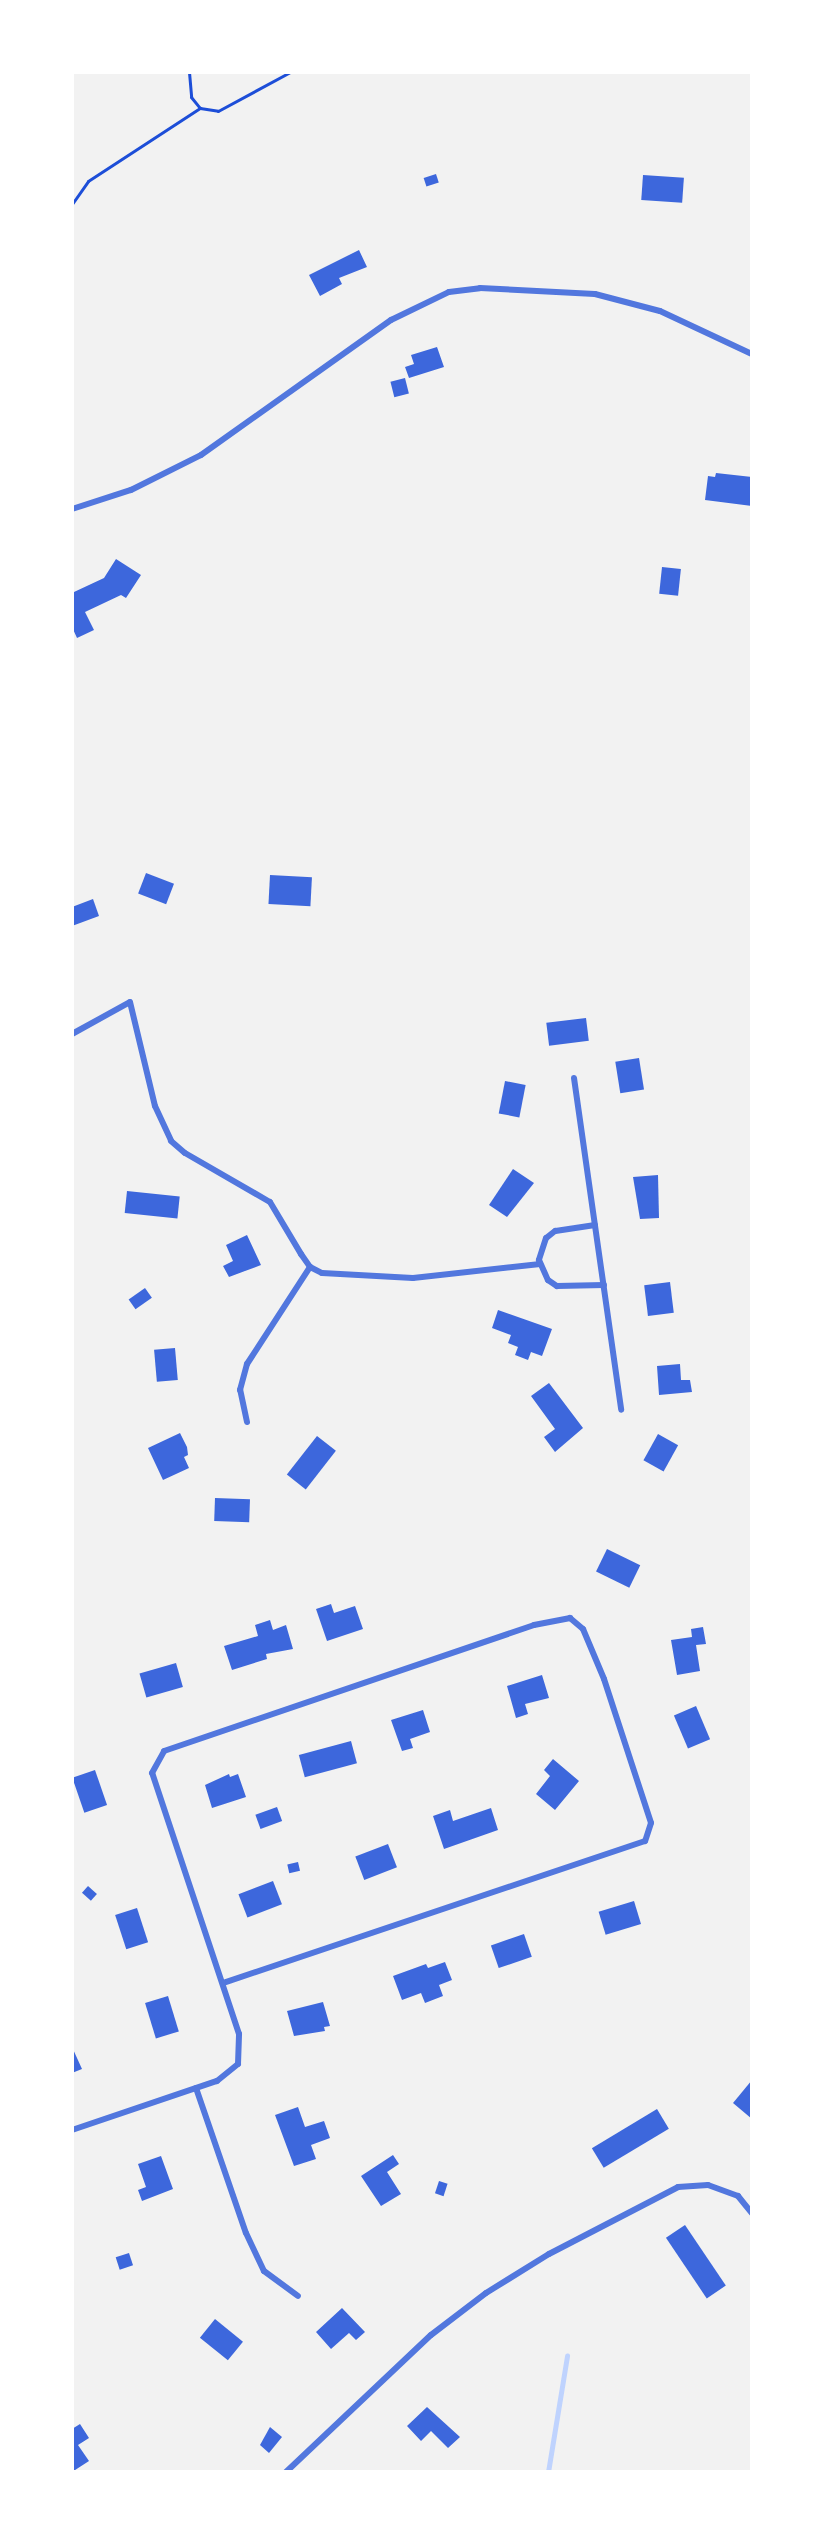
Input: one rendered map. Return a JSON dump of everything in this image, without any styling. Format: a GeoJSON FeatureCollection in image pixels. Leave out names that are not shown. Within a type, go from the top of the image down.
{"type":"FeatureCollection","features":[{"type":"Feature","properties":{"kind":"street"},"geometry":{"type":"LineString","coordinates":[[72,508],[131,490],[201,455],[391,320],[449,292],[480,288],[595,294],[660,311],[752,354]]}},
{"type":"Feature","properties":{"kind":"street"},"geometry":{"type":"LineString","coordinates":[[72,1034],[130,1002],[154,1106],[171,1140],[185,1153],[270,1202],[310,1267],[337,1277],[413,1278],[540,1264]]}},
{"type":"Feature","properties":{"kind":"street"},"geometry":{"type":"LineString","coordinates":[[574,1078],[621,1410]]}},
{"type":"Feature","properties":{"kind":"street"},"geometry":{"type":"LineString","coordinates":[[595,1225],[555,1231],[540,1248],[540,1264],[548,1280],[557,1286],[604,1285]]}},
{"type":"Feature","properties":{"kind":"street"},"geometry":{"type":"LineString","coordinates":[[247,1422],[240,1390],[247,1364],[310,1267]]}},
{"type":"Feature","properties":{"kind":"street"},"geometry":{"type":"LineString","coordinates":[[72,2130],[217,2081],[238,2064],[239,2034],[224,1983],[162,1810],[152,1773],[164,1751],[208,1734],[534,1625],[570,1618],[583,1629],[604,1679],[651,1823],[645,1841],[224,1983]]}},
{"type":"Feature","properties":{"kind":"street"},"geometry":{"type":"LineString","coordinates":[[196,2088],[246,2233],[264,2271],[298,2296]]}},
{"type":"Feature","properties":{"kind":"street"},"geometry":{"type":"LineString","coordinates":[[286,2472],[431,2336],[486,2293],[549,2254],[678,2187],[708,2185],[738,2196],[752,2213]]}},
{"type":"Feature","properties":{"kind":"path"},"geometry":{"type":"LineString","coordinates":[[189,72],[191,97],[200,108]]}},
{"type":"Feature","properties":{"kind":"path"},"geometry":{"type":"LineString","coordinates":[[72,204],[88,181],[200,108],[219,111],[290,72]]}},
{"type":"Feature","properties":{"kind":"building"},"geometry":{"type":"Polygon","coordinates":[[[436,174],[439,183],[426,187],[424,178],[436,174]]]}},
{"type":"Feature","properties":{"kind":"building"},"geometry":{"type":"Polygon","coordinates":[[[643,175],[684,178],[682,203],[641,200],[643,175]]]}},
{"type":"Feature","properties":{"kind":"building"},"geometry":{"type":"Polygon","coordinates":[[[359,250],[367,267],[339,278],[342,284],[320,296],[309,275],[359,250]]]}},
{"type":"Feature","properties":{"kind":"building"},"geometry":{"type":"Polygon","coordinates":[[[437,347],[444,367],[409,378],[405,367],[414,364],[411,355],[437,347]]]}},
{"type":"Feature","properties":{"kind":"building"},"geometry":{"type":"Polygon","coordinates":[[[405,378],[409,394],[394,397],[390,382],[405,378]]]}},
{"type":"Feature","properties":{"kind":"building"},"geometry":{"type":"Polygon","coordinates":[[[716,473],[752,477],[752,506],[705,500],[708,476],[715,477],[716,473]]]}},
{"type":"Feature","properties":{"kind":"building"},"geometry":{"type":"Polygon","coordinates":[[[116,559],[141,575],[126,598],[121,595],[85,612],[94,630],[77,638],[72,627],[72,588],[74,592],[104,578],[116,559]]]}},
{"type":"Feature","properties":{"kind":"building"},"geometry":{"type":"Polygon","coordinates":[[[662,567],[681,569],[678,596],[659,594],[662,567]]]}},
{"type":"Feature","properties":{"kind":"building"},"geometry":{"type":"Polygon","coordinates":[[[146,873],[174,884],[166,904],[138,894],[146,873]]]}},
{"type":"Feature","properties":{"kind":"building"},"geometry":{"type":"Polygon","coordinates":[[[270,875],[312,877],[310,906],[268,904],[270,875]]]}},
{"type":"Feature","properties":{"kind":"building"},"geometry":{"type":"Polygon","coordinates":[[[93,899],[99,916],[72,926],[72,907],[93,899]]]}},
{"type":"Feature","properties":{"kind":"building"},"geometry":{"type":"Polygon","coordinates":[[[586,1018],[589,1041],[549,1046],[546,1023],[586,1018]]]}},
{"type":"Feature","properties":{"kind":"building"},"geometry":{"type":"Polygon","coordinates":[[[639,1058],[644,1090],[620,1093],[615,1062],[639,1058]]]}},
{"type":"Feature","properties":{"kind":"building"},"geometry":{"type":"Polygon","coordinates":[[[505,1081],[526,1085],[519,1117],[499,1113],[505,1081]]]}},
{"type":"Feature","properties":{"kind":"building"},"geometry":{"type":"Polygon","coordinates":[[[513,1169],[534,1183],[507,1217],[489,1205],[513,1169]]]}},
{"type":"Feature","properties":{"kind":"building"},"geometry":{"type":"Polygon","coordinates":[[[658,1175],[659,1218],[640,1219],[633,1177],[658,1175]]]}},
{"type":"Feature","properties":{"kind":"building"},"geometry":{"type":"Polygon","coordinates":[[[127,1191],[180,1197],[177,1218],[125,1213],[127,1191]]]}},
{"type":"Feature","properties":{"kind":"building"},"geometry":{"type":"Polygon","coordinates":[[[247,1235],[261,1265],[229,1277],[223,1266],[233,1261],[226,1245],[247,1235]]]}},
{"type":"Feature","properties":{"kind":"building"},"geometry":{"type":"Polygon","coordinates":[[[670,1282],[674,1313],[648,1316],[644,1285],[670,1282]]]}},
{"type":"Feature","properties":{"kind":"building"},"geometry":{"type":"Polygon","coordinates":[[[145,1288],[152,1298],[135,1309],[129,1299],[145,1288]]]}},
{"type":"Feature","properties":{"kind":"building"},"geometry":{"type":"Polygon","coordinates":[[[498,1310],[552,1329],[542,1356],[531,1352],[528,1360],[515,1355],[518,1347],[508,1343],[511,1335],[492,1328],[498,1310]]]}},
{"type":"Feature","properties":{"kind":"building"},"geometry":{"type":"Polygon","coordinates":[[[175,1348],[178,1380],[157,1382],[154,1350],[175,1348]]]}},
{"type":"Feature","properties":{"kind":"building"},"geometry":{"type":"Polygon","coordinates":[[[680,1364],[681,1380],[690,1380],[692,1392],[659,1395],[657,1366],[680,1364]]]}},
{"type":"Feature","properties":{"kind":"building"},"geometry":{"type":"Polygon","coordinates":[[[549,1383],[583,1428],[555,1452],[544,1437],[555,1429],[531,1396],[549,1383]]]}},
{"type":"Feature","properties":{"kind":"building"},"geometry":{"type":"Polygon","coordinates":[[[180,1433],[187,1447],[188,1455],[184,1457],[189,1468],[163,1480],[148,1448],[180,1433]]]}},
{"type":"Feature","properties":{"kind":"building"},"geometry":{"type":"Polygon","coordinates":[[[658,1434],[678,1445],[664,1471],[643,1460],[658,1434]]]}},
{"type":"Feature","properties":{"kind":"building"},"geometry":{"type":"Polygon","coordinates":[[[317,1436],[336,1451],[306,1489],[287,1475],[317,1436]]]}},
{"type":"Feature","properties":{"kind":"building"},"geometry":{"type":"Polygon","coordinates":[[[215,1498],[250,1499],[249,1522],[214,1521],[215,1498]]]}},
{"type":"Feature","properties":{"kind":"building"},"geometry":{"type":"Polygon","coordinates":[[[607,1549],[640,1565],[629,1588],[596,1571],[607,1549]]]}},
{"type":"Feature","properties":{"kind":"building"},"geometry":{"type":"Polygon","coordinates":[[[331,1604],[334,1613],[355,1606],[363,1629],[327,1641],[316,1609],[331,1604]]]}},
{"type":"Feature","properties":{"kind":"building"},"geometry":{"type":"Polygon","coordinates":[[[270,1620],[273,1630],[286,1625],[293,1649],[266,1654],[267,1659],[232,1670],[224,1646],[258,1636],[255,1625],[270,1620]]]}},
{"type":"Feature","properties":{"kind":"building"},"geometry":{"type":"Polygon","coordinates":[[[703,1627],[706,1644],[696,1645],[700,1671],[677,1675],[671,1640],[692,1637],[691,1629],[703,1627]]]}},
{"type":"Feature","properties":{"kind":"building"},"geometry":{"type":"Polygon","coordinates":[[[176,1663],[183,1687],[146,1698],[139,1673],[176,1663]]]}},
{"type":"Feature","properties":{"kind":"building"},"geometry":{"type":"Polygon","coordinates":[[[542,1675],[549,1698],[525,1704],[528,1714],[516,1718],[507,1686],[542,1675]]]}},
{"type":"Feature","properties":{"kind":"building"},"geometry":{"type":"Polygon","coordinates":[[[696,1706],[710,1739],[688,1749],[674,1715],[696,1706]]]}},
{"type":"Feature","properties":{"kind":"building"},"geometry":{"type":"Polygon","coordinates":[[[423,1710],[430,1732],[410,1739],[413,1748],[402,1751],[391,1720],[423,1710]]]}},
{"type":"Feature","properties":{"kind":"building"},"geometry":{"type":"Polygon","coordinates":[[[351,1741],[357,1763],[305,1777],[299,1755],[351,1741]]]}},
{"type":"Feature","properties":{"kind":"building"},"geometry":{"type":"Polygon","coordinates":[[[553,1759],[579,1781],[555,1810],[536,1794],[550,1776],[544,1770],[553,1759]]]}},
{"type":"Feature","properties":{"kind":"building"},"geometry":{"type":"Polygon","coordinates":[[[95,1770],[107,1805],[84,1813],[72,1778],[95,1770]]]}},
{"type":"Feature","properties":{"kind":"building"},"geometry":{"type":"Polygon","coordinates":[[[229,1774],[230,1777],[238,1774],[246,1797],[212,1808],[205,1785],[229,1774]]]}},
{"type":"Feature","properties":{"kind":"building"},"geometry":{"type":"Polygon","coordinates":[[[277,1807],[282,1821],[261,1829],[255,1815],[277,1807]]]}},
{"type":"Feature","properties":{"kind":"building"},"geometry":{"type":"Polygon","coordinates":[[[491,1808],[498,1830],[444,1849],[433,1816],[450,1810],[453,1821],[491,1808]]]}},
{"type":"Feature","properties":{"kind":"building"},"geometry":{"type":"Polygon","coordinates":[[[388,1844],[397,1867],[364,1880],[355,1857],[388,1844]]]}},
{"type":"Feature","properties":{"kind":"building"},"geometry":{"type":"Polygon","coordinates":[[[298,1862],[300,1871],[289,1873],[287,1864],[298,1862]]]}},
{"type":"Feature","properties":{"kind":"building"},"geometry":{"type":"Polygon","coordinates":[[[273,1881],[282,1904],[247,1918],[238,1894],[273,1881]]]}},
{"type":"Feature","properties":{"kind":"building"},"geometry":{"type":"Polygon","coordinates":[[[88,1886],[97,1894],[91,1901],[82,1893],[88,1886]]]}},
{"type":"Feature","properties":{"kind":"building"},"geometry":{"type":"Polygon","coordinates":[[[634,1901],[641,1924],[606,1935],[599,1912],[634,1901]]]}},
{"type":"Feature","properties":{"kind":"building"},"geometry":{"type":"Polygon","coordinates":[[[137,1908],[148,1942],[126,1949],[115,1915],[137,1908]]]}},
{"type":"Feature","properties":{"kind":"building"},"geometry":{"type":"Polygon","coordinates":[[[524,1934],[532,1957],[499,1968],[491,1945],[524,1934]]]}},
{"type":"Feature","properties":{"kind":"building"},"geometry":{"type":"Polygon","coordinates":[[[445,1962],[452,1980],[439,1985],[443,1996],[425,2003],[421,1993],[402,2000],[393,1976],[426,1964],[428,1968],[445,1962]]]}},
{"type":"Feature","properties":{"kind":"building"},"geometry":{"type":"Polygon","coordinates":[[[168,1996],[179,2031],[156,2038],[145,2003],[168,1996]]]}},
{"type":"Feature","properties":{"kind":"building"},"geometry":{"type":"Polygon","coordinates":[[[323,2002],[330,2026],[324,2027],[325,2031],[294,2036],[287,2011],[323,2002]]]}},
{"type":"Feature","properties":{"kind":"building"},"geometry":{"type":"Polygon","coordinates":[[[72,2047],[82,2069],[72,2073],[72,2047]]]}},
{"type":"Feature","properties":{"kind":"building"},"geometry":{"type":"Polygon","coordinates":[[[752,2080],[752,2119],[733,2103],[752,2080]]]}},
{"type":"Feature","properties":{"kind":"building"},"geometry":{"type":"Polygon","coordinates":[[[298,2107],[305,2127],[324,2121],[330,2138],[311,2145],[316,2159],[294,2166],[275,2115],[298,2107]]]}},
{"type":"Feature","properties":{"kind":"building"},"geometry":{"type":"Polygon","coordinates":[[[657,2109],[669,2129],[604,2168],[592,2148],[657,2109]]]}},
{"type":"Feature","properties":{"kind":"building"},"geometry":{"type":"Polygon","coordinates":[[[393,2155],[399,2164],[387,2172],[401,2194],[381,2206],[361,2176],[393,2155]]]}},
{"type":"Feature","properties":{"kind":"building"},"geometry":{"type":"Polygon","coordinates":[[[161,2156],[173,2189],[142,2201],[138,2190],[146,2187],[138,2164],[161,2156]]]}},
{"type":"Feature","properties":{"kind":"building"},"geometry":{"type":"Polygon","coordinates":[[[439,2181],[448,2184],[444,2196],[435,2193],[439,2181]]]}},
{"type":"Feature","properties":{"kind":"building"},"geometry":{"type":"Polygon","coordinates":[[[685,2225],[726,2286],[707,2298],[666,2238],[685,2225]]]}},
{"type":"Feature","properties":{"kind":"building"},"geometry":{"type":"Polygon","coordinates":[[[129,2253],[133,2265],[120,2270],[116,2257],[129,2253]]]}},
{"type":"Feature","properties":{"kind":"building"},"geometry":{"type":"Polygon","coordinates":[[[342,2308],[365,2332],[356,2340],[349,2333],[331,2349],[316,2332],[342,2308]]]}},
{"type":"Feature","properties":{"kind":"building"},"geometry":{"type":"Polygon","coordinates":[[[215,2319],[243,2342],[228,2360],[200,2338],[215,2319]]]}},
{"type":"Feature","properties":{"kind":"building"},"geometry":{"type":"Polygon","coordinates":[[[427,2407],[460,2437],[448,2448],[431,2431],[421,2441],[407,2426],[427,2407]]]}},
{"type":"Feature","properties":{"kind":"building"},"geometry":{"type":"Polygon","coordinates":[[[80,2424],[89,2438],[78,2445],[89,2461],[72,2472],[72,2429],[80,2424]]]}},
{"type":"Feature","properties":{"kind":"building"},"geometry":{"type":"Polygon","coordinates":[[[270,2427],[282,2437],[269,2453],[260,2445],[270,2427]]]}},
{"type":"Feature","properties":{"kind":"waterway"},"geometry":{"type":"LineString","coordinates":[[548,2472],[567,2356]]}}]}
